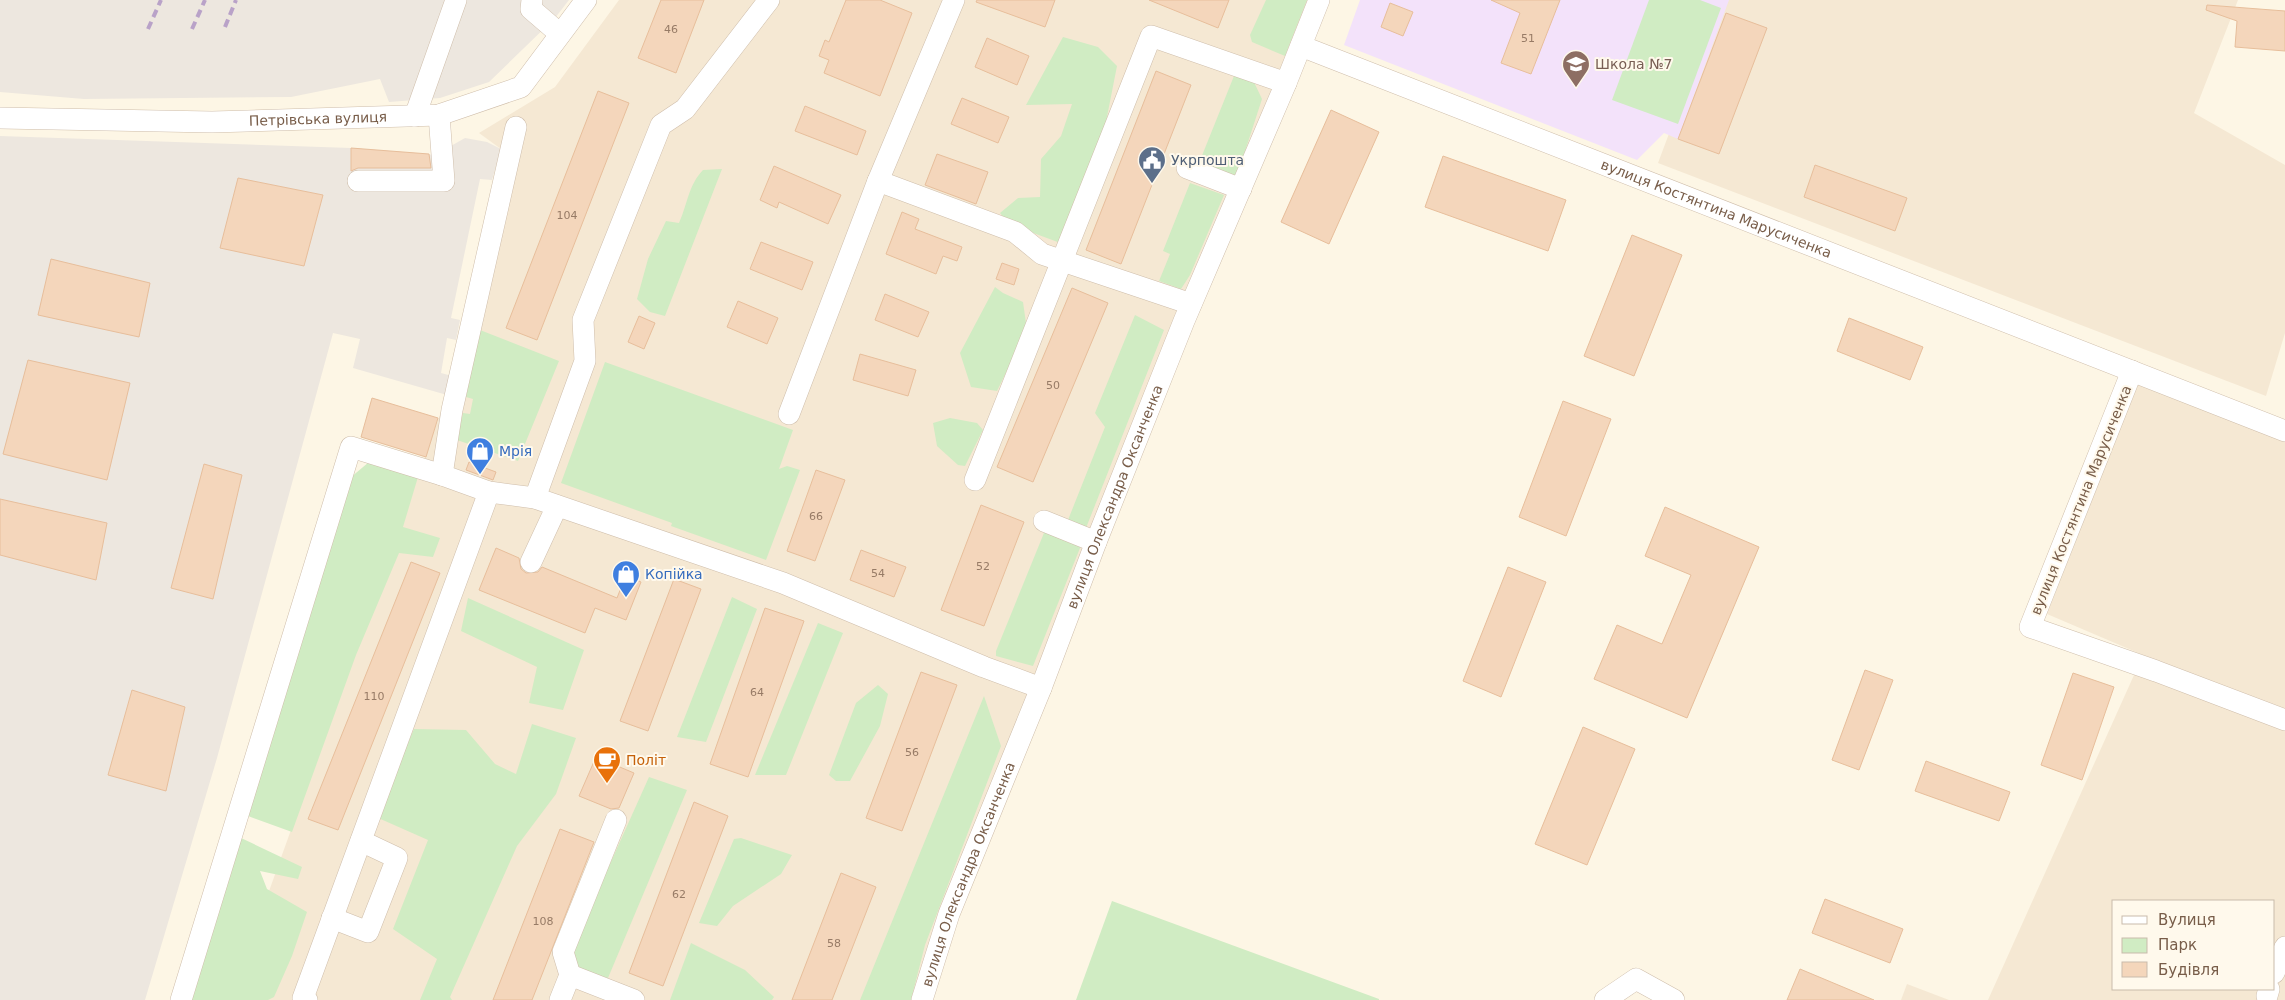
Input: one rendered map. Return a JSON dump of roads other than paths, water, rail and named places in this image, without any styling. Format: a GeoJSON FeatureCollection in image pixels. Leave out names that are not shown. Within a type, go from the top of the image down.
{"type":"FeatureCollection","features":[{"type":"Feature","properties":{"kind":"street"},"geometry":{"type":"LineString","coordinates":[[415,116],[456,0]]}},
{"type":"Feature","properties":{"kind":"street"},"geometry":{"type":"LineString","coordinates":[[532,0],[531,9],[560,34]]}},
{"type":"Feature","properties":{"kind":"street","name":"Петрівська вулиця"},"geometry":{"type":"LineString","coordinates":[[0,118],[212,122],[439,115],[521,87],[586,0]]}},
{"type":"Feature","properties":{"kind":"street"},"geometry":{"type":"LineString","coordinates":[[535,498],[585,361],[583,320],[660,125],[685,109],[769,0]]}},
{"type":"Feature","properties":{"kind":"street"},"geometry":{"type":"LineString","coordinates":[[789,414],[878,181],[954,0]]}},
{"type":"Feature","properties":{"kind":"street","name":"вулиця Олександра Оксанченка"},"geometry":{"type":"LineString","coordinates":[[922,1000],[949,914],[1041,688],[1096,542],[1191,304],[1320,0]]}},
{"type":"Feature","properties":{"kind":"street"},"geometry":{"type":"LineString","coordinates":[[975,480],[1151,36],[1286,83]]}},
{"type":"Feature","properties":{"kind":"street","name":"вулиця Костянтина Марусиченка"},"geometry":{"type":"LineString","coordinates":[[1301,46],[2285,432]]}},
{"type":"Feature","properties":{"kind":"street"},"geometry":{"type":"LineString","coordinates":[[358,181],[444,181],[439,115]]}},
{"type":"Feature","properties":{"kind":"street"},"geometry":{"type":"LineString","coordinates":[[442,475],[452,410],[516,127]]}},
{"type":"Feature","properties":{"kind":"street"},"geometry":{"type":"LineString","coordinates":[[1187,168],[1241,189]]}},
{"type":"Feature","properties":{"kind":"street"},"geometry":{"type":"LineString","coordinates":[[878,181],[1015,232],[1042,254],[1191,304]]}},
{"type":"Feature","properties":{"kind":"street","name":"вулиця Костянтина Марусиченка"},"geometry":{"type":"LineString","coordinates":[[2132,372],[2030,627],[2156,671],[2285,720]]}},
{"type":"Feature","properties":{"kind":"street"},"geometry":{"type":"LineString","coordinates":[[181,1000],[352,447],[490,492],[535,498],[783,583],[984,667],[1041,688]]}},
{"type":"Feature","properties":{"kind":"street"},"geometry":{"type":"LineString","coordinates":[[308,1000],[303,998],[490,492]]}},
{"type":"Feature","properties":{"kind":"street"},"geometry":{"type":"LineString","coordinates":[[531,562],[557,506]]}},
{"type":"Feature","properties":{"kind":"street"},"geometry":{"type":"LineString","coordinates":[[1044,521],[1096,542]]}},
{"type":"Feature","properties":{"kind":"street"},"geometry":{"type":"LineString","coordinates":[[560,1000],[570,976],[563,952],[616,820]]}},
{"type":"Feature","properties":{"kind":"street"},"geometry":{"type":"LineString","coordinates":[[332,918],[368,932],[397,858],[361,842]]}},
{"type":"Feature","properties":{"kind":"street"},"geometry":{"type":"LineString","coordinates":[[2275,971],[2285,947]]}},
{"type":"Feature","properties":{"kind":"street"},"geometry":{"type":"LineString","coordinates":[[570,976],[634,1000]]}},
{"type":"Feature","properties":{"kind":"street"},"geometry":{"type":"LineString","coordinates":[[1605,1000],[1636,979],[1674,1000]]}},
{"type":"Feature","properties":{"kind":"railway"},"geometry":{"type":"LineString","coordinates":[[148,29],[161,0]]}},
{"type":"Feature","properties":{"kind":"railway"},"geometry":{"type":"LineString","coordinates":[[192,29],[205,0]]}},
{"type":"Feature","properties":{"kind":"railway"},"geometry":{"type":"LineString","coordinates":[[225,27],[236,0]]}},
{"type":"Feature","properties":{"kind":"place","name":"Школа №7"},"geometry":{"type":"Point","coordinates":[1576,88]}},
{"type":"Feature","properties":{"kind":"place","name":"Укрпошта"},"geometry":{"type":"Point","coordinates":[1152,184]}},
{"type":"Feature","properties":{"kind":"place","name":"Мрія"},"geometry":{"type":"Point","coordinates":[480,475]}},
{"type":"Feature","properties":{"kind":"place","name":"Копійка"},"geometry":{"type":"Point","coordinates":[626,598]}},
{"type":"Feature","properties":{"kind":"place","name":"Політ"},"geometry":{"type":"Point","coordinates":[607,784]}}]}
